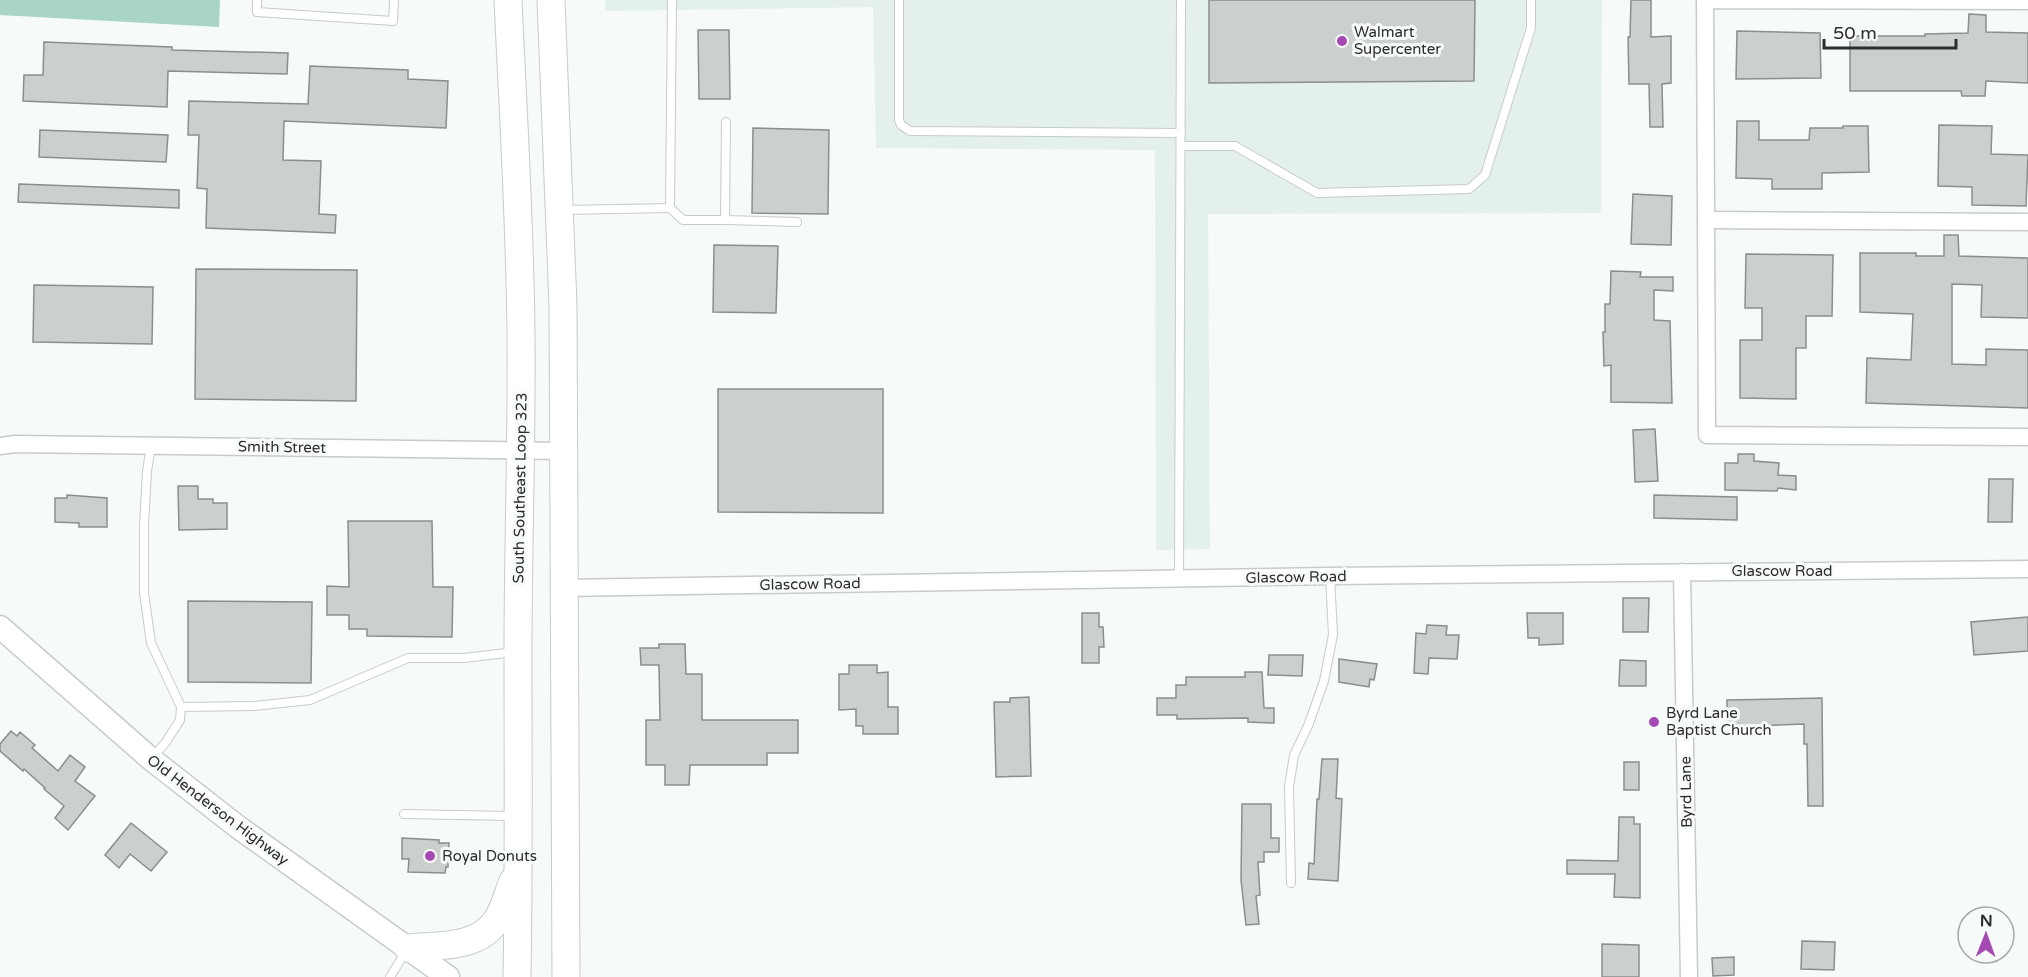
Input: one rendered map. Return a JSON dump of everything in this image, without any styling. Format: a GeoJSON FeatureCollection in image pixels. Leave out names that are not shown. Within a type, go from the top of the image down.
{"type":"FeatureCollection","features":[{"type":"Feature","properties":{"kind":"highway","name":"South Southeast Loop 323"},"geometry":{"type":"LineString","coordinates":[[508,0],[520,261],[522,450],[518,651],[517,977]]}},
{"type":"Feature","properties":{"kind":"highway"},"geometry":{"type":"LineString","coordinates":[[551,0],[563,306],[567,977]]}},
{"type":"Feature","properties":{"kind":"highway"},"geometry":{"type":"LineString","coordinates":[[408,948],[461,944],[481,937],[497,920],[519,863]]}},
{"type":"Feature","properties":{"kind":"main road","name":"Old Henderson Highway"},"geometry":{"type":"LineString","coordinates":[[0,627],[151,759],[238,827],[448,977]]}},
{"type":"Feature","properties":{"kind":"street"},"geometry":{"type":"LineString","coordinates":[[2028,0],[1706,0],[1707,435],[2028,437]]}},
{"type":"Feature","properties":{"kind":"street"},"geometry":{"type":"LineString","coordinates":[[1706,220],[2028,222]]}},
{"type":"Feature","properties":{"kind":"street","name":"Smith Street"},"geometry":{"type":"LineString","coordinates":[[0,446],[15,444],[563,451]]}},
{"type":"Feature","properties":{"kind":"street","name":"Glascow Road"},"geometry":{"type":"LineString","coordinates":[[564,588],[1330,576],[2028,569]]}},
{"type":"Feature","properties":{"kind":"street","name":"Byrd Lane"},"geometry":{"type":"LineString","coordinates":[[1682,572],[1689,977]]}},
{"type":"Feature","properties":{"kind":"lane"},"geometry":{"type":"LineString","coordinates":[[257,0],[256,12],[393,21],[394,0]]}},
{"type":"Feature","properties":{"kind":"lane"},"geometry":{"type":"LineString","coordinates":[[670,208],[672,0]]}},
{"type":"Feature","properties":{"kind":"lane"},"geometry":{"type":"LineString","coordinates":[[899,0],[899,120],[901,125],[909,131],[1181,133]]}},
{"type":"Feature","properties":{"kind":"lane"},"geometry":{"type":"LineString","coordinates":[[1179,579],[1181,0]]}},
{"type":"Feature","properties":{"kind":"lane"},"geometry":{"type":"LineString","coordinates":[[1181,146],[1235,146],[1317,193],[1469,189],[1485,175],[1532,28],[1531,0]]}},
{"type":"Feature","properties":{"kind":"lane"},"geometry":{"type":"LineString","coordinates":[[725,220],[726,122]]}},
{"type":"Feature","properties":{"kind":"lane"},"geometry":{"type":"LineString","coordinates":[[560,210],[670,208],[683,220],[797,222]]}},
{"type":"Feature","properties":{"kind":"lane"},"geometry":{"type":"LineString","coordinates":[[151,446],[144,514],[144,593],[151,643],[181,707],[180,720],[166,742],[151,759]]}},
{"type":"Feature","properties":{"kind":"lane"},"geometry":{"type":"LineString","coordinates":[[1292,883],[1289,787],[1294,755],[1308,726],[1321,690],[1329,658],[1333,635],[1330,576]]}},
{"type":"Feature","properties":{"kind":"lane"},"geometry":{"type":"LineString","coordinates":[[181,707],[254,706],[310,700],[408,658],[464,658],[518,651]]}},
{"type":"Feature","properties":{"kind":"lane"},"geometry":{"type":"LineString","coordinates":[[404,814],[519,816]]}},
{"type":"Feature","properties":{"kind":"lane"},"geometry":{"type":"LineString","coordinates":[[390,977],[408,948]]}},
{"type":"Feature","properties":{"kind":"shaded area"},"geometry":{"type":"Polygon","coordinates":[[[605,0],[1602,0],[1601,213],[1208,214],[1210,549],[1156,550],[1155,150],[876,148],[873,7],[605,11],[605,0]]]}},
{"type":"Feature","properties":{"kind":"green space"},"geometry":{"type":"Polygon","coordinates":[[[0,0],[220,0],[219,27],[0,15],[0,0]]]}},
{"type":"Feature","properties":{"kind":"building","name":"Walmart Supercenter"},"geometry":{"type":"Polygon","coordinates":[[[1209,0],[1475,0],[1474,81],[1209,83],[1209,0]]]}},
{"type":"Feature","properties":{"kind":"building"},"geometry":{"type":"Polygon","coordinates":[[[1631,0],[1651,0],[1651,37],[1671,36],[1671,83],[1662,84],[1663,127],[1650,127],[1649,84],[1629,84],[1628,37],[1630,37],[1631,0]]]}},
{"type":"Feature","properties":{"kind":"building"},"geometry":{"type":"Polygon","coordinates":[[[1969,14],[1986,15],[1986,32],[2028,33],[2028,83],[1986,81],[1985,96],[1962,96],[1961,91],[1850,91],[1850,36],[1925,36],[1925,34],[1968,33],[1969,14]]]}},
{"type":"Feature","properties":{"kind":"building"},"geometry":{"type":"Polygon","coordinates":[[[698,30],[729,30],[730,99],[699,99],[698,30]]]}},
{"type":"Feature","properties":{"kind":"building"},"geometry":{"type":"Polygon","coordinates":[[[1737,31],[1820,33],[1821,78],[1736,79],[1737,31]]]}},
{"type":"Feature","properties":{"kind":"building"},"geometry":{"type":"Polygon","coordinates":[[[44,42],[172,47],[172,50],[288,53],[287,74],[168,71],[167,107],[23,101],[24,75],[43,75],[44,42]]]}},
{"type":"Feature","properties":{"kind":"building"},"geometry":{"type":"Polygon","coordinates":[[[310,66],[408,70],[408,79],[448,81],[446,128],[284,121],[283,160],[321,161],[319,214],[336,215],[335,233],[206,228],[207,189],[197,188],[199,135],[188,135],[189,101],[308,104],[310,66]]]}},
{"type":"Feature","properties":{"kind":"building"},"geometry":{"type":"Polygon","coordinates":[[[1737,121],[1759,121],[1759,140],[1809,140],[1810,128],[1868,126],[1869,172],[1822,173],[1822,189],[1772,189],[1772,179],[1736,178],[1737,121]]]}},
{"type":"Feature","properties":{"kind":"building"},"geometry":{"type":"Polygon","coordinates":[[[1939,125],[1992,126],[1991,154],[2028,155],[2026,206],[1972,205],[1972,187],[1938,186],[1939,125]]]}},
{"type":"Feature","properties":{"kind":"building"},"geometry":{"type":"Polygon","coordinates":[[[753,128],[829,130],[828,214],[752,213],[753,128]]]}},
{"type":"Feature","properties":{"kind":"building"},"geometry":{"type":"Polygon","coordinates":[[[40,130],[168,135],[166,162],[39,157],[40,130]]]}},
{"type":"Feature","properties":{"kind":"building"},"geometry":{"type":"Polygon","coordinates":[[[19,184],[179,190],[179,208],[18,202],[19,184]]]}},
{"type":"Feature","properties":{"kind":"building"},"geometry":{"type":"Polygon","coordinates":[[[1633,194],[1672,196],[1671,245],[1631,244],[1633,194]]]}},
{"type":"Feature","properties":{"kind":"building"},"geometry":{"type":"Polygon","coordinates":[[[1944,235],[1958,235],[1959,256],[2028,258],[2028,318],[1981,317],[1982,285],[1952,284],[1952,364],[1986,365],[1986,349],[2028,350],[2028,408],[1866,403],[1867,358],[1911,360],[1913,314],[1860,312],[1860,253],[1916,253],[1916,256],[1944,256],[1944,235]]]}},
{"type":"Feature","properties":{"kind":"building"},"geometry":{"type":"Polygon","coordinates":[[[714,245],[778,246],[776,313],[713,312],[714,245]]]}},
{"type":"Feature","properties":{"kind":"building"},"geometry":{"type":"Polygon","coordinates":[[[1746,254],[1833,255],[1832,316],[1806,316],[1806,348],[1796,348],[1796,399],[1740,398],[1740,340],[1762,340],[1762,308],[1745,308],[1746,254]]]}},
{"type":"Feature","properties":{"kind":"building"},"geometry":{"type":"Polygon","coordinates":[[[196,269],[357,270],[356,401],[195,399],[196,269]]]}},
{"type":"Feature","properties":{"kind":"building"},"geometry":{"type":"Polygon","coordinates":[[[1611,271],[1641,272],[1640,277],[1673,277],[1673,291],[1654,290],[1654,320],[1670,321],[1672,403],[1611,402],[1611,365],[1604,366],[1603,332],[1605,332],[1605,304],[1610,304],[1611,271]]]}},
{"type":"Feature","properties":{"kind":"building"},"geometry":{"type":"Polygon","coordinates":[[[34,285],[153,287],[152,344],[33,342],[34,285]]]}},
{"type":"Feature","properties":{"kind":"building"},"geometry":{"type":"Polygon","coordinates":[[[718,389],[883,389],[883,513],[718,512],[718,389]]]}},
{"type":"Feature","properties":{"kind":"building"},"geometry":{"type":"Polygon","coordinates":[[[1655,429],[1658,481],[1635,482],[1633,430],[1655,429]]]}},
{"type":"Feature","properties":{"kind":"building"},"geometry":{"type":"Polygon","coordinates":[[[1738,454],[1754,454],[1754,461],[1779,463],[1778,475],[1796,476],[1796,490],[1778,488],[1777,491],[1725,490],[1725,463],[1738,463],[1738,454]]]}},
{"type":"Feature","properties":{"kind":"building"},"geometry":{"type":"Polygon","coordinates":[[[1989,479],[2013,479],[2012,522],[1988,522],[1989,479]]]}},
{"type":"Feature","properties":{"kind":"building"},"geometry":{"type":"Polygon","coordinates":[[[178,486],[198,486],[198,499],[213,499],[213,503],[227,503],[227,529],[179,530],[178,486]]]}},
{"type":"Feature","properties":{"kind":"building"},"geometry":{"type":"Polygon","coordinates":[[[67,495],[107,498],[107,527],[79,527],[79,523],[55,522],[55,498],[67,498],[67,495]]]}},
{"type":"Feature","properties":{"kind":"building"},"geometry":{"type":"Polygon","coordinates":[[[1654,495],[1737,497],[1737,520],[1654,518],[1654,495]]]}},
{"type":"Feature","properties":{"kind":"building"},"geometry":{"type":"Polygon","coordinates":[[[348,521],[432,521],[433,587],[453,587],[452,637],[367,636],[367,629],[349,629],[349,615],[327,615],[327,586],[349,587],[348,521]]]}},
{"type":"Feature","properties":{"kind":"building"},"geometry":{"type":"Polygon","coordinates":[[[1623,598],[1649,598],[1648,632],[1623,632],[1623,598]]]}},
{"type":"Feature","properties":{"kind":"building"},"geometry":{"type":"Polygon","coordinates":[[[188,601],[312,602],[311,683],[188,682],[188,601]]]}},
{"type":"Feature","properties":{"kind":"building"},"geometry":{"type":"Polygon","coordinates":[[[1082,613],[1099,613],[1099,627],[1103,627],[1104,647],[1099,647],[1099,663],[1082,663],[1082,613]]]}},
{"type":"Feature","properties":{"kind":"building"},"geometry":{"type":"Polygon","coordinates":[[[1527,613],[1563,613],[1563,644],[1539,645],[1539,638],[1528,638],[1527,613]]]}},
{"type":"Feature","properties":{"kind":"building"},"geometry":{"type":"Polygon","coordinates":[[[2028,617],[2028,651],[1974,655],[1971,622],[2028,617]]]}},
{"type":"Feature","properties":{"kind":"building"},"geometry":{"type":"Polygon","coordinates":[[[1427,625],[1447,626],[1446,635],[1459,635],[1457,659],[1429,658],[1428,674],[1414,673],[1416,633],[1426,634],[1427,625]]]}},
{"type":"Feature","properties":{"kind":"building"},"geometry":{"type":"Polygon","coordinates":[[[659,644],[685,644],[686,674],[702,674],[702,720],[798,720],[798,753],[767,753],[767,765],[690,765],[689,785],[665,785],[665,765],[646,765],[646,720],[660,720],[659,665],[641,665],[640,648],[659,648],[659,644]]]}},
{"type":"Feature","properties":{"kind":"building"},"geometry":{"type":"Polygon","coordinates":[[[1269,655],[1303,655],[1302,676],[1268,675],[1269,655]]]}},
{"type":"Feature","properties":{"kind":"building"},"geometry":{"type":"Polygon","coordinates":[[[1339,659],[1377,664],[1374,680],[1370,679],[1369,687],[1339,682],[1339,659]]]}},
{"type":"Feature","properties":{"kind":"building"},"geometry":{"type":"Polygon","coordinates":[[[1620,660],[1646,661],[1646,686],[1619,686],[1620,660]]]}},
{"type":"Feature","properties":{"kind":"building"},"geometry":{"type":"Polygon","coordinates":[[[849,665],[877,665],[877,673],[888,672],[888,707],[898,707],[898,734],[863,734],[863,726],[856,726],[856,709],[839,710],[839,674],[849,674],[849,665]]]}},
{"type":"Feature","properties":{"kind":"building"},"geometry":{"type":"Polygon","coordinates":[[[1245,672],[1262,672],[1264,708],[1274,708],[1274,723],[1248,722],[1248,718],[1177,719],[1177,715],[1157,715],[1157,698],[1176,698],[1176,685],[1186,685],[1186,677],[1245,677],[1245,672]]]}},
{"type":"Feature","properties":{"kind":"building"},"geometry":{"type":"Polygon","coordinates":[[[1029,697],[1031,776],[996,777],[994,702],[1010,702],[1010,698],[1029,697]]]}},
{"type":"Feature","properties":{"kind":"building"},"geometry":{"type":"Polygon","coordinates":[[[1822,698],[1823,806],[1808,806],[1807,744],[1804,744],[1804,724],[1727,727],[1727,700],[1822,698]]]}},
{"type":"Feature","properties":{"kind":"building"},"geometry":{"type":"Polygon","coordinates":[[[11,731],[17,736],[20,732],[35,745],[32,748],[58,771],[70,755],[85,767],[75,781],[95,796],[68,830],[55,818],[64,806],[24,769],[23,771],[0,751],[0,744],[11,731]]]}},
{"type":"Feature","properties":{"kind":"building"},"geometry":{"type":"Polygon","coordinates":[[[1322,759],[1338,759],[1336,798],[1342,799],[1338,881],[1308,879],[1309,863],[1314,864],[1317,799],[1319,799],[1322,759]]]}},
{"type":"Feature","properties":{"kind":"building"},"geometry":{"type":"Polygon","coordinates":[[[1624,762],[1639,762],[1639,790],[1624,790],[1624,762]]]}},
{"type":"Feature","properties":{"kind":"building"},"geometry":{"type":"Polygon","coordinates":[[[1242,804],[1271,804],[1271,838],[1279,838],[1279,852],[1264,852],[1264,862],[1258,862],[1260,895],[1256,896],[1259,924],[1246,925],[1241,880],[1242,804]]]}},
{"type":"Feature","properties":{"kind":"building"},"geometry":{"type":"Polygon","coordinates":[[[1619,817],[1634,817],[1634,824],[1640,824],[1640,898],[1614,897],[1615,874],[1567,874],[1567,860],[1618,861],[1619,817]]]}},
{"type":"Feature","properties":{"kind":"building"},"geometry":{"type":"Polygon","coordinates":[[[131,823],[167,852],[151,871],[130,854],[119,868],[105,855],[131,823]]]}},
{"type":"Feature","properties":{"kind":"building"},"geometry":{"type":"Polygon","coordinates":[[[402,838],[439,840],[439,843],[449,843],[448,867],[445,873],[408,872],[409,859],[402,859],[402,838]]]}},
{"type":"Feature","properties":{"kind":"building"},"geometry":{"type":"Polygon","coordinates":[[[1802,941],[1835,942],[1834,970],[1801,969],[1802,941]]]}},
{"type":"Feature","properties":{"kind":"building"},"geometry":{"type":"Polygon","coordinates":[[[1602,944],[1639,945],[1639,977],[1602,977],[1602,944]]]}},
{"type":"Feature","properties":{"kind":"building"},"geometry":{"type":"Polygon","coordinates":[[[1734,957],[1734,975],[1713,976],[1712,958],[1734,957]]]}},
{"type":"Feature","properties":{"kind":"place","name":"Walmart Supercenter"},"geometry":{"type":"Point","coordinates":[1342,41]}},
{"type":"Feature","properties":{"kind":"place","name":"Byrd Lane Baptist Church"},"geometry":{"type":"Point","coordinates":[1654,722]}},
{"type":"Feature","properties":{"kind":"place","name":"Royal Donuts"},"geometry":{"type":"Point","coordinates":[430,856]}}]}
